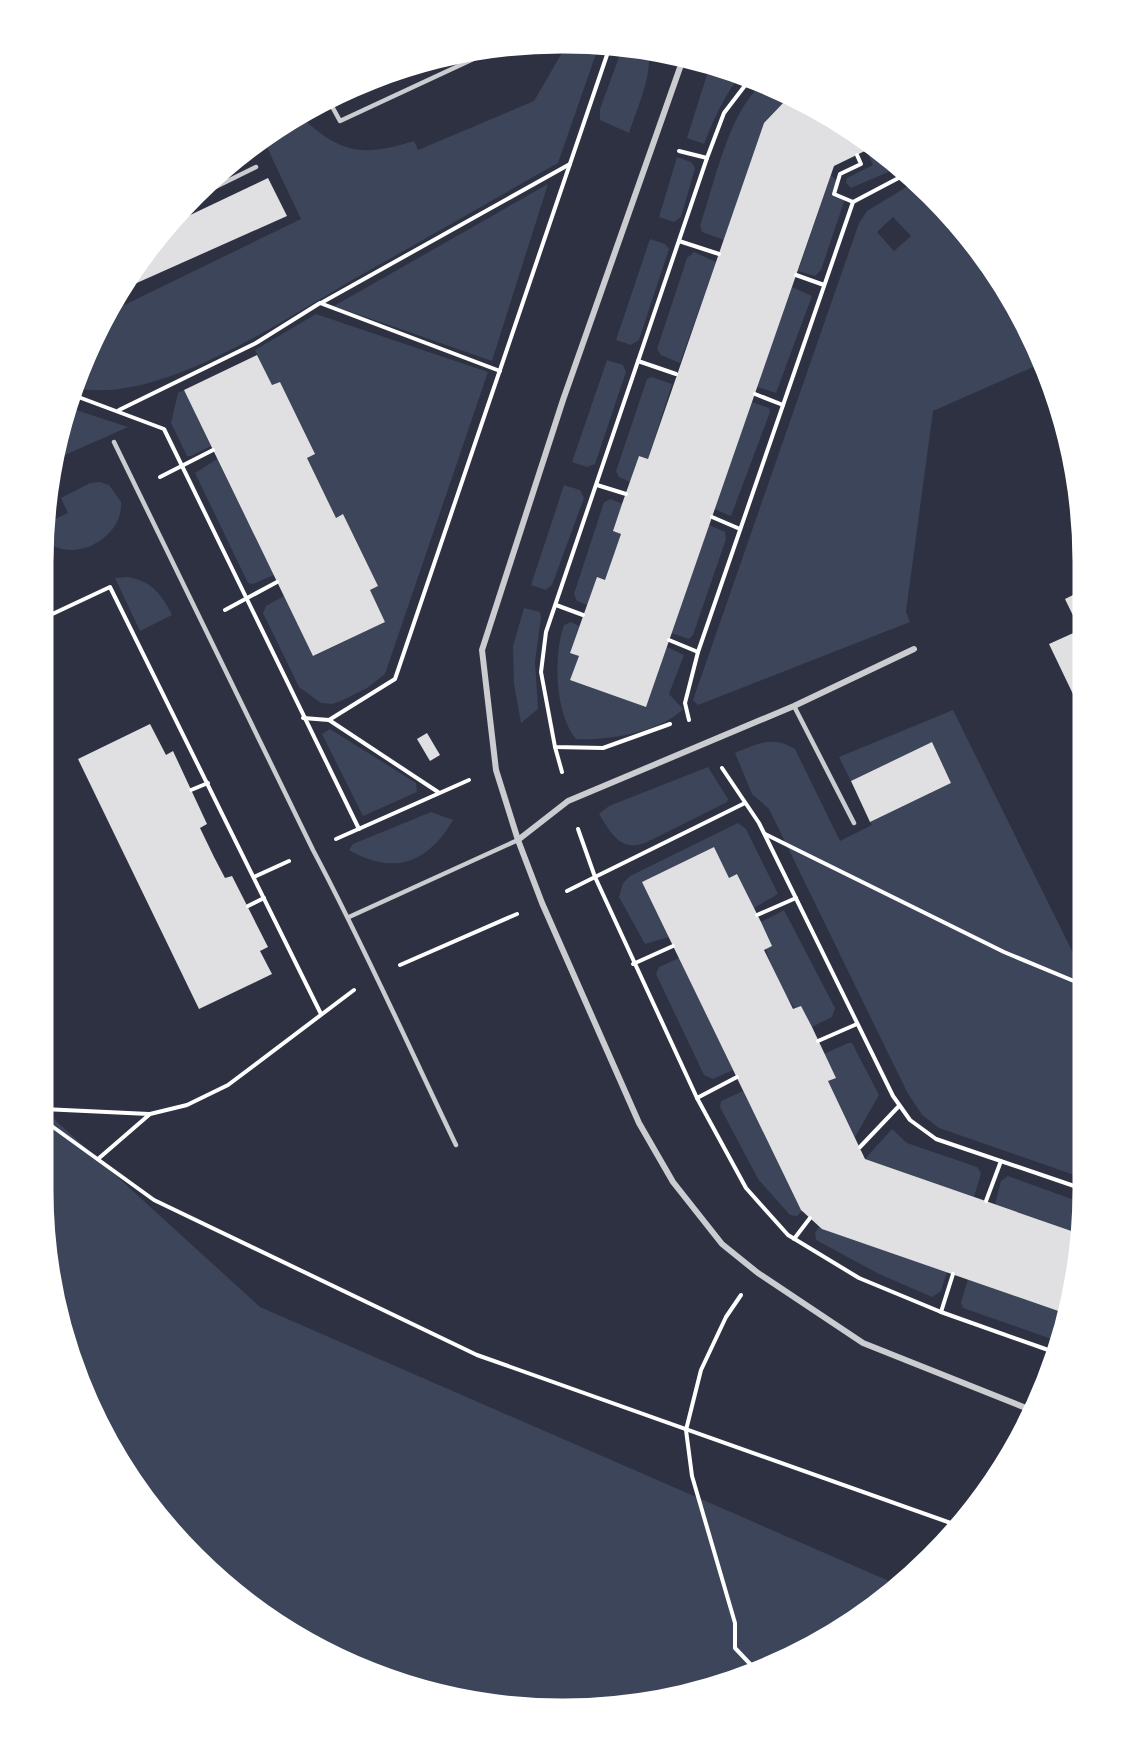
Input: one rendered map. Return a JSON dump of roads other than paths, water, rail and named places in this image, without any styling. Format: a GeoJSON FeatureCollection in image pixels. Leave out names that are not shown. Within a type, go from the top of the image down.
{"type":"FeatureCollection","features":[{"type":"Feature","properties":{"kind":"street"},"geometry":{"type":"LineString","coordinates":[[680,66],[563,400],[482,650],[496,770],[518,840],[542,903],[639,1124],[673,1182],[722,1244],[758,1273],[863,1343],[1024,1407]]}},
{"type":"Feature","properties":{"kind":"street"},"geometry":{"type":"LineString","coordinates":[[518,840],[568,801],[794,706],[914,649]]}},
{"type":"Feature","properties":{"kind":"lane"},"geometry":{"type":"LineString","coordinates":[[333,107],[340,121],[469,61]]}},
{"type":"Feature","properties":{"kind":"lane"},"geometry":{"type":"LineString","coordinates":[[220,185],[256,167]]}},
{"type":"Feature","properties":{"kind":"lane"},"geometry":{"type":"LineString","coordinates":[[114,442],[313,850],[349,917],[374,976],[456,1145]]}},
{"type":"Feature","properties":{"kind":"lane"},"geometry":{"type":"LineString","coordinates":[[794,706],[854,823]]}},
{"type":"Feature","properties":{"kind":"lane"},"geometry":{"type":"LineString","coordinates":[[349,917],[518,840]]}}]}
